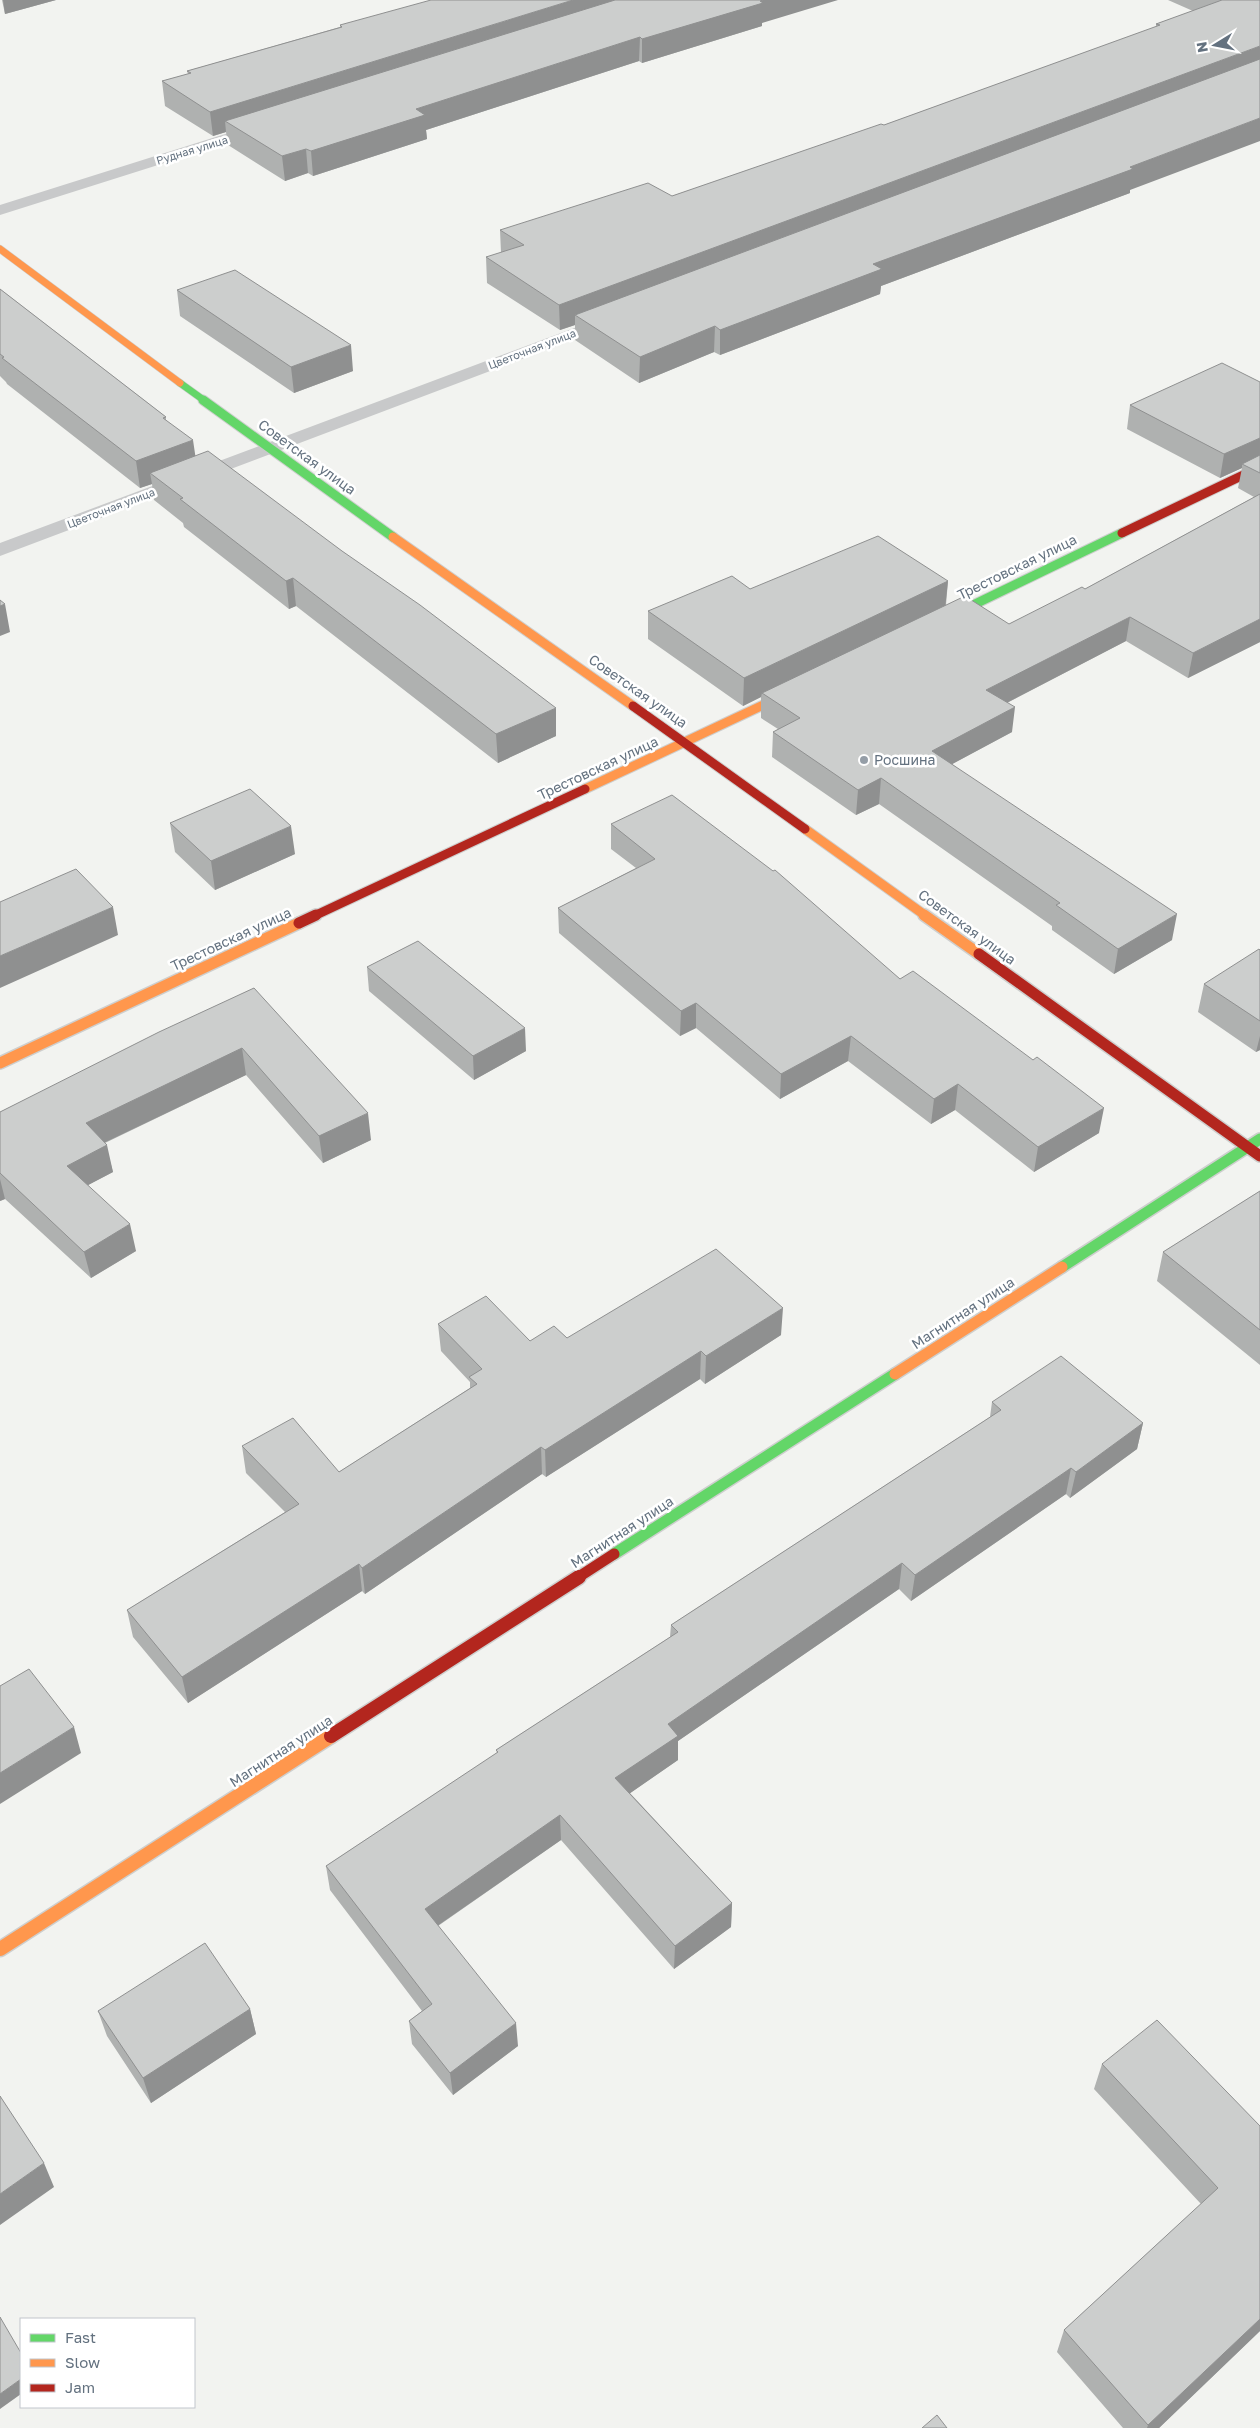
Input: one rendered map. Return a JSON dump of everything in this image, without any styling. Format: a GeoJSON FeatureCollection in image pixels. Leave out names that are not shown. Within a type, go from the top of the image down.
{"type":"FeatureCollection","features":[{"type":"Feature","properties":{"kind":"street","name":"Рудная улица"},"geometry":{"type":"LineString","coordinates":[[0,210],[273,124]]}},
{"type":"Feature","properties":{"kind":"street","name":"Советская улица"},"geometry":{"type":"LineString","coordinates":[[0,248],[270,449],[686,743],[1260,1156]]}},
{"type":"Feature","properties":{"kind":"street","name":"Цветочная улица"},"geometry":{"type":"LineString","coordinates":[[0,550],[625,314]]}},
{"type":"Feature","properties":{"kind":"street","name":"Трестовская улица"},"geometry":{"type":"LineString","coordinates":[[928,626],[1260,467]]}},
{"type":"Feature","properties":{"kind":"street","name":"Трестовская улица"},"geometry":{"type":"LineString","coordinates":[[0,1063],[802,687]]}},
{"type":"Feature","properties":{"kind":"street","name":"Магнитная улица"},"geometry":{"type":"LineString","coordinates":[[0,1949],[1260,1140]]}},
{"type":"Feature","properties":{"kind":"building"},"geometry":{"type":"Polygon","coordinates":[[[431,0],[573,0],[210,112],[162,81],[191,73],[187,71],[431,0]]]}},
{"type":"Feature","properties":{"kind":"building"},"geometry":{"type":"Polygon","coordinates":[[[615,0],[763,0],[760,1],[763,3],[642,39],[640,37],[416,109],[425,115],[311,151],[306,149],[282,156],[225,121],[615,0]]]}},
{"type":"Feature","properties":{"kind":"building"},"geometry":{"type":"Polygon","coordinates":[[[1222,0],[1260,0],[1260,46],[559,305],[486,257],[524,245],[500,230],[648,183],[672,196],[881,124],[884,125],[1160,25],[1156,24],[1222,0]]]}},
{"type":"Feature","properties":{"kind":"building"},"geometry":{"type":"Polygon","coordinates":[[[1260,59],[1260,118],[1130,167],[1133,169],[873,264],[882,269],[720,330],[715,326],[640,357],[575,315],[1260,59]]]}},
{"type":"Feature","properties":{"kind":"building"},"geometry":{"type":"Polygon","coordinates":[[[235,270],[351,345],[291,367],[177,290],[235,270]]]}},
{"type":"Feature","properties":{"kind":"building"},"geometry":{"type":"Polygon","coordinates":[[[0,289],[193,440],[136,461],[2,358],[4,357],[0,354],[0,289]]]}},
{"type":"Feature","properties":{"kind":"building"},"geometry":{"type":"Polygon","coordinates":[[[1222,363],[1260,382],[1260,438],[1224,454],[1130,405],[1222,363]]]}},
{"type":"Feature","properties":{"kind":"building"},"geometry":{"type":"Polygon","coordinates":[[[208,451],[342,551],[420,605],[556,708],[496,734],[293,578],[286,581],[180,499],[183,498],[150,473],[208,451]]]}},
{"type":"Feature","properties":{"kind":"building"},"geometry":{"type":"Polygon","coordinates":[[[1260,455],[1260,473],[1242,464],[1260,455]]]}},
{"type":"Feature","properties":{"kind":"building"},"geometry":{"type":"Polygon","coordinates":[[[1260,494],[1260,619],[1193,653],[1130,617],[986,690],[1015,707],[932,751],[1177,914],[1118,949],[1056,905],[1060,903],[881,778],[858,790],[773,732],[800,718],[762,693],[965,596],[1009,624],[1082,587],[1085,589],[1260,494]]]}},
{"type":"Feature","properties":{"kind":"building"},"geometry":{"type":"Polygon","coordinates":[[[878,536],[948,581],[744,678],[648,611],[732,576],[750,589],[878,536]]]}},
{"type":"Feature","properties":{"kind":"building"},"geometry":{"type":"Polygon","coordinates":[[[250,789],[291,826],[211,861],[170,823],[250,789]]]}},
{"type":"Feature","properties":{"kind":"building"},"geometry":{"type":"Polygon","coordinates":[[[672,795],[773,871],[775,870],[900,979],[913,971],[1033,1060],[1037,1057],[1104,1108],[1038,1147],[958,1084],[934,1099],[851,1036],[781,1074],[696,1003],[681,1011],[558,908],[655,859],[611,824],[672,795]]]}},
{"type":"Feature","properties":{"kind":"building"},"geometry":{"type":"Polygon","coordinates":[[[76,869],[113,907],[0,956],[0,902],[76,869]]]}},
{"type":"Feature","properties":{"kind":"building"},"geometry":{"type":"Polygon","coordinates":[[[418,941],[525,1028],[473,1056],[367,967],[418,941]]]}},
{"type":"Feature","properties":{"kind":"building"},"geometry":{"type":"Polygon","coordinates":[[[1260,950],[1260,1021],[1204,984],[1260,950]]]}},
{"type":"Feature","properties":{"kind":"building"},"geometry":{"type":"Polygon","coordinates":[[[254,988],[368,1113],[319,1136],[242,1048],[86,1123],[107,1145],[67,1166],[130,1224],[84,1252],[0,1173],[0,1112],[159,1032],[254,988]]]}},
{"type":"Feature","properties":{"kind":"building"},"geometry":{"type":"Polygon","coordinates":[[[1260,1191],[1260,1330],[1163,1252],[1260,1191]]]}},
{"type":"Feature","properties":{"kind":"building"},"geometry":{"type":"Polygon","coordinates":[[[716,1249],[783,1308],[706,1356],[701,1351],[545,1450],[541,1447],[362,1568],[359,1564],[182,1677],[127,1610],[299,1504],[242,1446],[293,1418],[339,1472],[477,1384],[469,1377],[482,1369],[438,1324],[486,1296],[530,1341],[554,1326],[567,1338],[716,1249]]]}},
{"type":"Feature","properties":{"kind":"building"},"geometry":{"type":"Polygon","coordinates":[[[1061,1356],[1143,1423],[1076,1472],[1071,1468],[915,1575],[902,1563],[668,1724],[678,1736],[615,1778],[732,1903],[675,1946],[560,1815],[425,1909],[516,2023],[450,2073],[409,2021],[432,2004],[326,1866],[498,1752],[496,1750],[678,1632],[671,1625],[1001,1410],[992,1402],[1061,1356]]]}},
{"type":"Feature","properties":{"kind":"building"},"geometry":{"type":"Polygon","coordinates":[[[29,1669],[74,1727],[0,1773],[0,1686],[29,1669]]]}},
{"type":"Feature","properties":{"kind":"building"},"geometry":{"type":"Polygon","coordinates":[[[205,1943],[250,2009],[143,2078],[98,2011],[205,1943]]]}},
{"type":"Feature","properties":{"kind":"building"},"geometry":{"type":"Polygon","coordinates":[[[1157,2020],[1260,2126],[1260,2319],[1148,2425],[1064,2330],[1218,2188],[1102,2064],[1157,2020]]]}},
{"type":"Feature","properties":{"kind":"building"},"geometry":{"type":"Polygon","coordinates":[[[0,2096],[44,2163],[0,2194],[0,2096]]]}},
{"type":"Feature","properties":{"kind":"building"},"geometry":{"type":"Polygon","coordinates":[[[0,2317],[20,2351],[20,2380],[0,2394],[0,2317]]]}},
{"type":"Feature","properties":{"kind":"building"},"geometry":{"type":"Polygon","coordinates":[[[937,2415],[947,2428],[922,2428],[937,2415]]]}},
{"type":"Feature","properties":{"kind":"traffic: fast"},"geometry":{"type":"LineString","coordinates":[[180,383],[393,537]]}},
{"type":"Feature","properties":{"kind":"traffic: fast"},"geometry":{"type":"LineString","coordinates":[[942,620],[1122,533]]}},
{"type":"Feature","properties":{"kind":"traffic: fast"},"geometry":{"type":"LineString","coordinates":[[1062,1267],[1260,1139]]}},
{"type":"Feature","properties":{"kind":"traffic: fast"},"geometry":{"type":"LineString","coordinates":[[614,1554],[895,1374]]}},
{"type":"Feature","properties":{"kind":"traffic: slow"},"geometry":{"type":"LineString","coordinates":[[0,249],[180,383]]}},
{"type":"Feature","properties":{"kind":"traffic: slow"},"geometry":{"type":"LineString","coordinates":[[393,537],[633,706]]}},
{"type":"Feature","properties":{"kind":"traffic: slow"},"geometry":{"type":"LineString","coordinates":[[585,789],[795,690]]}},
{"type":"Feature","properties":{"kind":"traffic: slow"},"geometry":{"type":"LineString","coordinates":[[805,829],[979,954]]}},
{"type":"Feature","properties":{"kind":"traffic: slow"},"geometry":{"type":"LineString","coordinates":[[0,1063],[299,923]]}},
{"type":"Feature","properties":{"kind":"traffic: slow"},"geometry":{"type":"LineString","coordinates":[[895,1374],[1062,1267]]}},
{"type":"Feature","properties":{"kind":"traffic: slow"},"geometry":{"type":"LineString","coordinates":[[0,1949],[331,1736]]}},
{"type":"Feature","properties":{"kind":"traffic: jam"},"geometry":{"type":"LineString","coordinates":[[1122,533],[1260,467]]}},
{"type":"Feature","properties":{"kind":"traffic: jam"},"geometry":{"type":"LineString","coordinates":[[633,706],[805,829]]}},
{"type":"Feature","properties":{"kind":"traffic: jam"},"geometry":{"type":"LineString","coordinates":[[299,923],[585,789]]}},
{"type":"Feature","properties":{"kind":"traffic: jam"},"geometry":{"type":"LineString","coordinates":[[979,954],[1260,1156]]}},
{"type":"Feature","properties":{"kind":"traffic: jam"},"geometry":{"type":"LineString","coordinates":[[331,1736],[614,1554]]}},
{"type":"Feature","properties":{"kind":"place","name":"Росшина"},"geometry":{"type":"Point","coordinates":[864,760]}}]}
